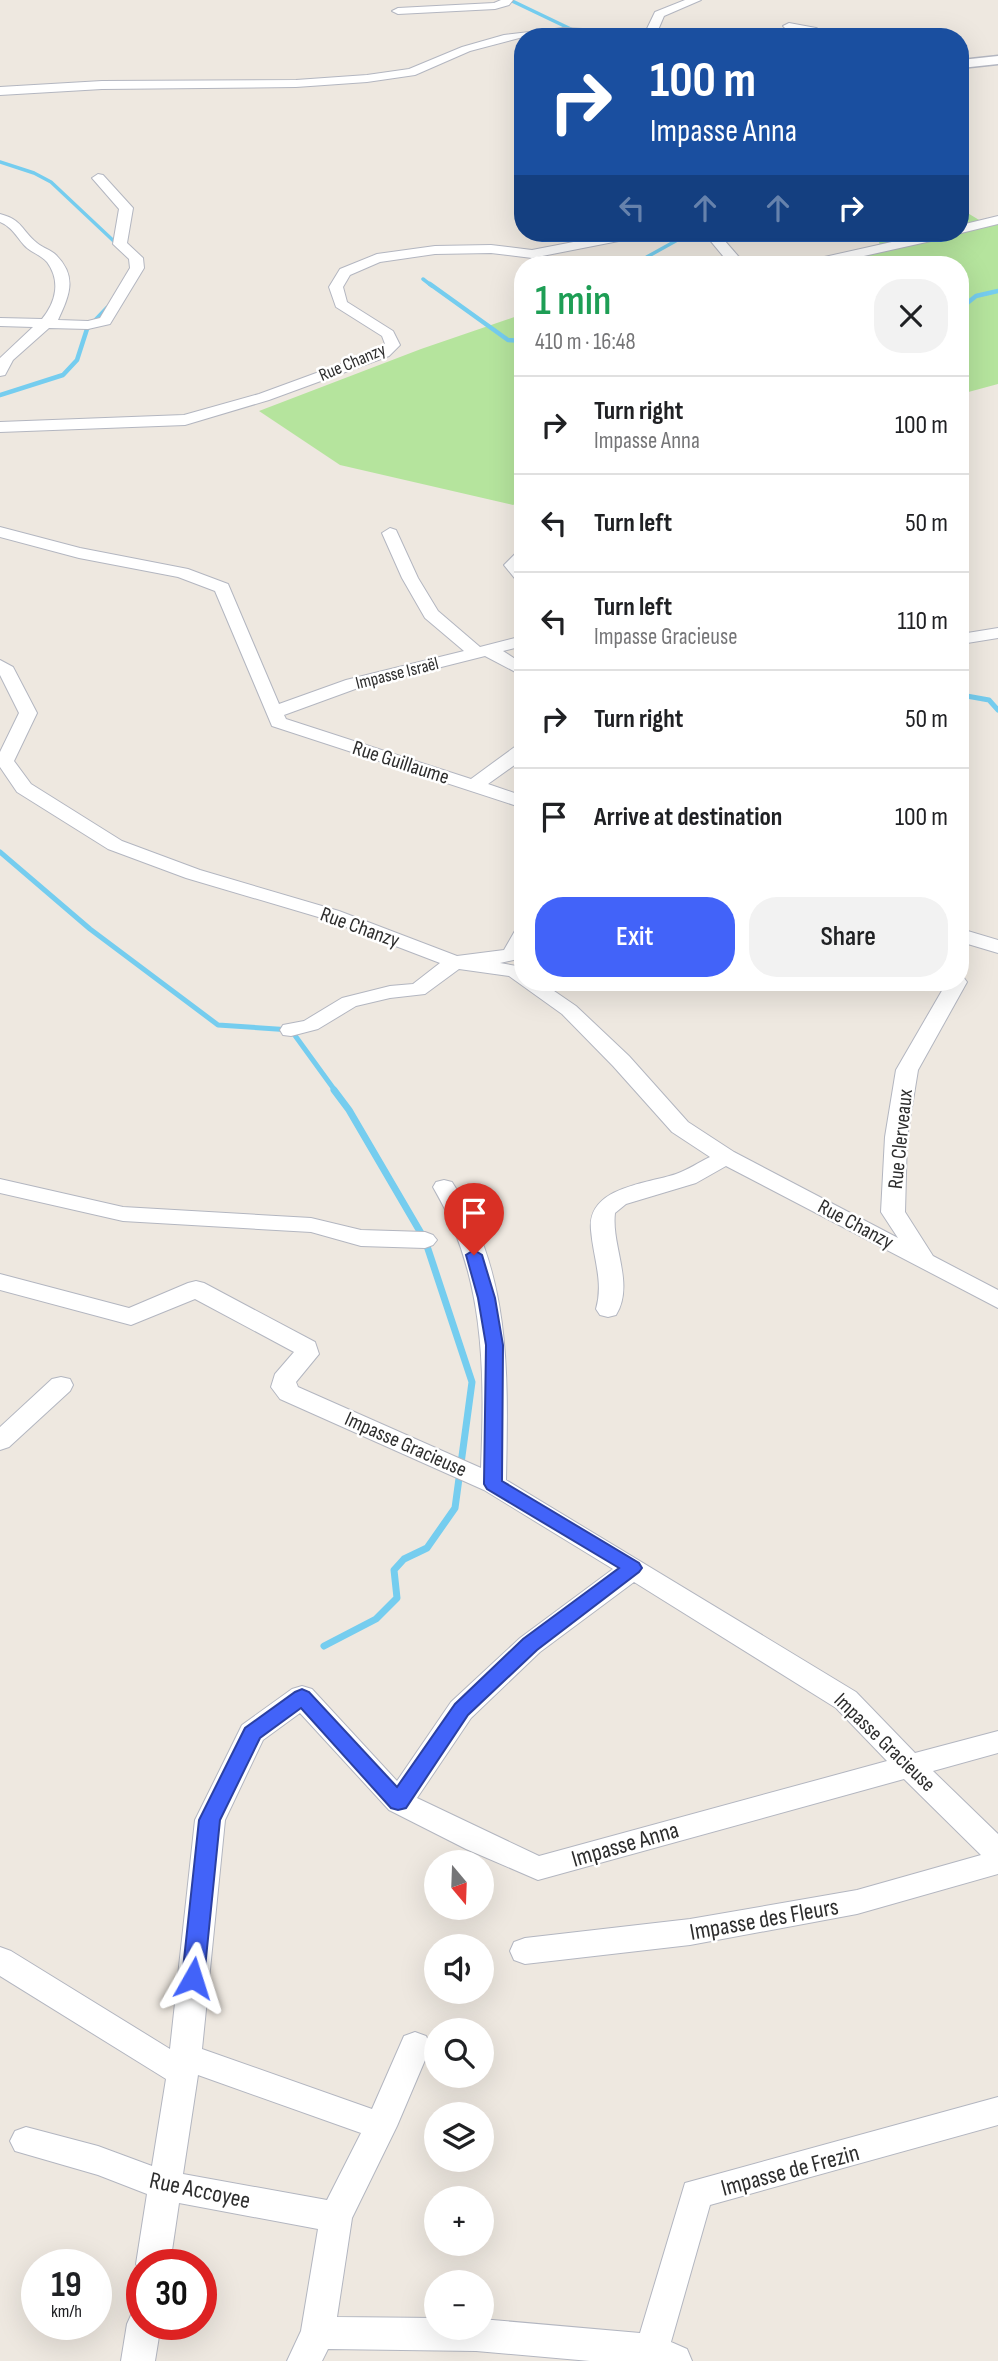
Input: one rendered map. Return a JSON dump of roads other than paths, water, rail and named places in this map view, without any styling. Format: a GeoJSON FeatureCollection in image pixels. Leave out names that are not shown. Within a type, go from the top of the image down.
{"type":"FeatureCollection","features":[{"type":"Feature","properties":{"kind":"street"},"geometry":{"type":"LineString","coordinates":[[398,10],[495,6],[505,3],[506,0]]}},
{"type":"Feature","properties":{"kind":"street"},"geometry":{"type":"LineString","coordinates":[[656,0],[682,5]]}},
{"type":"Feature","properties":{"kind":"street"},"geometry":{"type":"LineString","coordinates":[[653,28],[659,14],[695,0]]}},
{"type":"Feature","properties":{"kind":"street"},"geometry":{"type":"LineString","coordinates":[[789,26],[800,28]]}},
{"type":"Feature","properties":{"kind":"street"},"geometry":{"type":"LineString","coordinates":[[0,91],[114,85],[270,85],[404,74],[431,67],[440,59],[467,49],[514,38]]}},
{"type":"Feature","properties":{"kind":"street"},"geometry":{"type":"LineString","coordinates":[[969,63],[998,60]]}},
{"type":"Feature","properties":{"kind":"street"},"geometry":{"type":"LineString","coordinates":[[0,322],[88,325],[103,322],[137,268],[136,258],[120,244],[125,208],[98,177]]}},
{"type":"Feature","properties":{"kind":"street"},"geometry":{"type":"LineString","coordinates":[[0,218],[14,223],[31,245],[51,258],[61,275],[64,290],[51,318],[7,358],[0,372]]}},
{"type":"Feature","properties":{"kind":"street"},"geometry":{"type":"LineString","coordinates":[[969,227],[998,220]]}},
{"type":"Feature","properties":{"kind":"street","name":"Rue Chanzy"},"geometry":{"type":"LineString","coordinates":[[0,427],[185,420],[264,397],[384,353],[393,345],[388,334],[341,304],[336,287],[345,272],[377,258],[435,250],[491,249],[532,254],[593,242]]}},
{"type":"Feature","properties":{"kind":"street"},"geometry":{"type":"LineString","coordinates":[[719,242],[730,256]]}},
{"type":"Feature","properties":{"kind":"street"},"geometry":{"type":"LineString","coordinates":[[847,256],[909,242]]}},
{"type":"Feature","properties":{"kind":"street"},"geometry":{"type":"LineString","coordinates":[[0,532],[79,553],[182,573],[222,588],[276,717]]}},
{"type":"Feature","properties":{"kind":"street"},"geometry":{"type":"LineString","coordinates":[[390,533],[410,578],[431,614],[482,651],[514,667]]}},
{"type":"Feature","properties":{"kind":"street"},"geometry":{"type":"LineString","coordinates":[[969,638],[998,633]]}},
{"type":"Feature","properties":{"kind":"street","name":"Impasse Israël"},"geometry":{"type":"LineString","coordinates":[[276,717],[352,684],[514,643]]}},
{"type":"Feature","properties":{"kind":"street","name":"Rue Chanzy"},"geometry":{"type":"LineString","coordinates":[[0,665],[7,671],[27,713],[5,761],[24,788],[115,845],[193,874],[332,915],[455,962],[514,971]]}},
{"type":"Feature","properties":{"kind":"street","name":"Rue Guillaume"},"geometry":{"type":"LineString","coordinates":[[276,717],[514,799]]}},
{"type":"Feature","properties":{"kind":"street"},"geometry":{"type":"LineString","coordinates":[[474,786],[514,757]]}},
{"type":"Feature","properties":{"kind":"street"},"geometry":{"type":"LineString","coordinates":[[969,938],[998,947]]}},
{"type":"Feature","properties":{"kind":"street"},"geometry":{"type":"LineString","coordinates":[[291,1030],[312,1025],[349,1002],[390,992],[418,990],[455,962],[511,955],[514,950]]}},
{"type":"Feature","properties":{"kind":"street","name":"Rue Chanzy"},"geometry":{"type":"LineString","coordinates":[[541,991],[569,1010],[680,1127],[726,1157],[998,1300]]}},
{"type":"Feature","properties":{"kind":"street","name":"Rue Clerveaux"},"geometry":{"type":"LineString","coordinates":[[922,1258],[893,1212],[896,1137],[907,1070],[952,991]]}},
{"type":"Feature","properties":{"kind":"street"},"geometry":{"type":"LineString","coordinates":[[608,1309],[613,1292],[602,1227],[604,1210],[618,1199],[688,1178],[726,1157]]}},
{"type":"Feature","properties":{"kind":"street"},"geometry":{"type":"LineString","coordinates":[[0,1186],[122,1214],[311,1225],[361,1238],[425,1240]]}},
{"type":"Feature","properties":{"kind":"street"},"geometry":{"type":"LineString","coordinates":[[444,1187],[468,1234],[486,1298],[494,1345],[493,1484]]}},
{"type":"Feature","properties":{"kind":"street","name":"Impasse Gracieuse"},"geometry":{"type":"LineString","coordinates":[[0,1282],[131,1317],[196,1289],[306,1348],[307,1354],[284,1380],[283,1387],[289,1393],[493,1484],[846,1700],[962,1820],[998,1852]]}},
{"type":"Feature","properties":{"kind":"street"},"geometry":{"type":"LineString","coordinates":[[0,1441],[61,1385]]}},
{"type":"Feature","properties":{"kind":"street"},"geometry":{"type":"LineString","coordinates":[[398,1802],[461,1710],[530,1644],[633,1568]]}},
{"type":"Feature","properties":{"kind":"street","name":"Impasse Anna"},"geometry":{"type":"LineString","coordinates":[[184,2065],[210,1820],[252,1733],[302,1697],[398,1802],[538,1868],[998,1742]]}},
{"type":"Feature","properties":{"kind":"street","name":"Impasse des Fleurs"},"geometry":{"type":"LineString","coordinates":[[525,1951],[690,1932],[857,1902],[998,1862]]}},
{"type":"Feature","properties":{"kind":"street"},"geometry":{"type":"LineString","coordinates":[[0,1960],[184,2065],[381,2126]]}},
{"type":"Feature","properties":{"kind":"street"},"geometry":{"type":"LineString","coordinates":[[415,2046],[381,2126],[336,2217],[311,2347],[476,2335],[663,2355]]}},
{"type":"Feature","properties":{"kind":"street"},"geometry":{"type":"LineString","coordinates":[[155,2249],[184,2065]]}},
{"type":"Feature","properties":{"kind":"street","name":"Impasse de Frezin"},"geometry":{"type":"LineString","coordinates":[[663,2355],[697,2194],[998,2111]]}},
{"type":"Feature","properties":{"kind":"street","name":"Rue Accoyee"},"geometry":{"type":"LineString","coordinates":[[26,2141],[98,2161],[165,2186],[336,2217]]}},
{"type":"Feature","properties":{"kind":"street"},"geometry":{"type":"LineString","coordinates":[[138,2361],[141,2340]]}},
{"type":"Feature","properties":{"kind":"waterway"},"geometry":{"type":"LineString","coordinates":[[510,0],[569,28]]}},
{"type":"Feature","properties":{"kind":"waterway"},"geometry":{"type":"LineString","coordinates":[[0,162],[34,173],[51,182],[119,246]]}},
{"type":"Feature","properties":{"kind":"waterway"},"geometry":{"type":"LineString","coordinates":[[649,256],[674,242]]}},
{"type":"Feature","properties":{"kind":"waterway"},"geometry":{"type":"LineString","coordinates":[[423,279],[432,286]]}},
{"type":"Feature","properties":{"kind":"waterway"},"geometry":{"type":"LineString","coordinates":[[430,284],[508,340],[514,340]]}},
{"type":"Feature","properties":{"kind":"waterway"},"geometry":{"type":"LineString","coordinates":[[969,302],[976,296],[998,291]]}},
{"type":"Feature","properties":{"kind":"waterway"},"geometry":{"type":"LineString","coordinates":[[0,395],[63,375],[77,360],[87,329],[107,308]]}},
{"type":"Feature","properties":{"kind":"waterway"},"geometry":{"type":"LineString","coordinates":[[969,696],[989,700],[998,710]]}},
{"type":"Feature","properties":{"kind":"waterway"},"geometry":{"type":"LineString","coordinates":[[0,852],[90,929],[218,1025],[291,1030],[336,1092]]}},
{"type":"Feature","properties":{"kind":"waterway"},"geometry":{"type":"LineString","coordinates":[[324,1646],[376,1619],[397,1598],[394,1570],[404,1559],[427,1548],[455,1508],[472,1382],[425,1240],[349,1110],[334,1090]]}}]}
